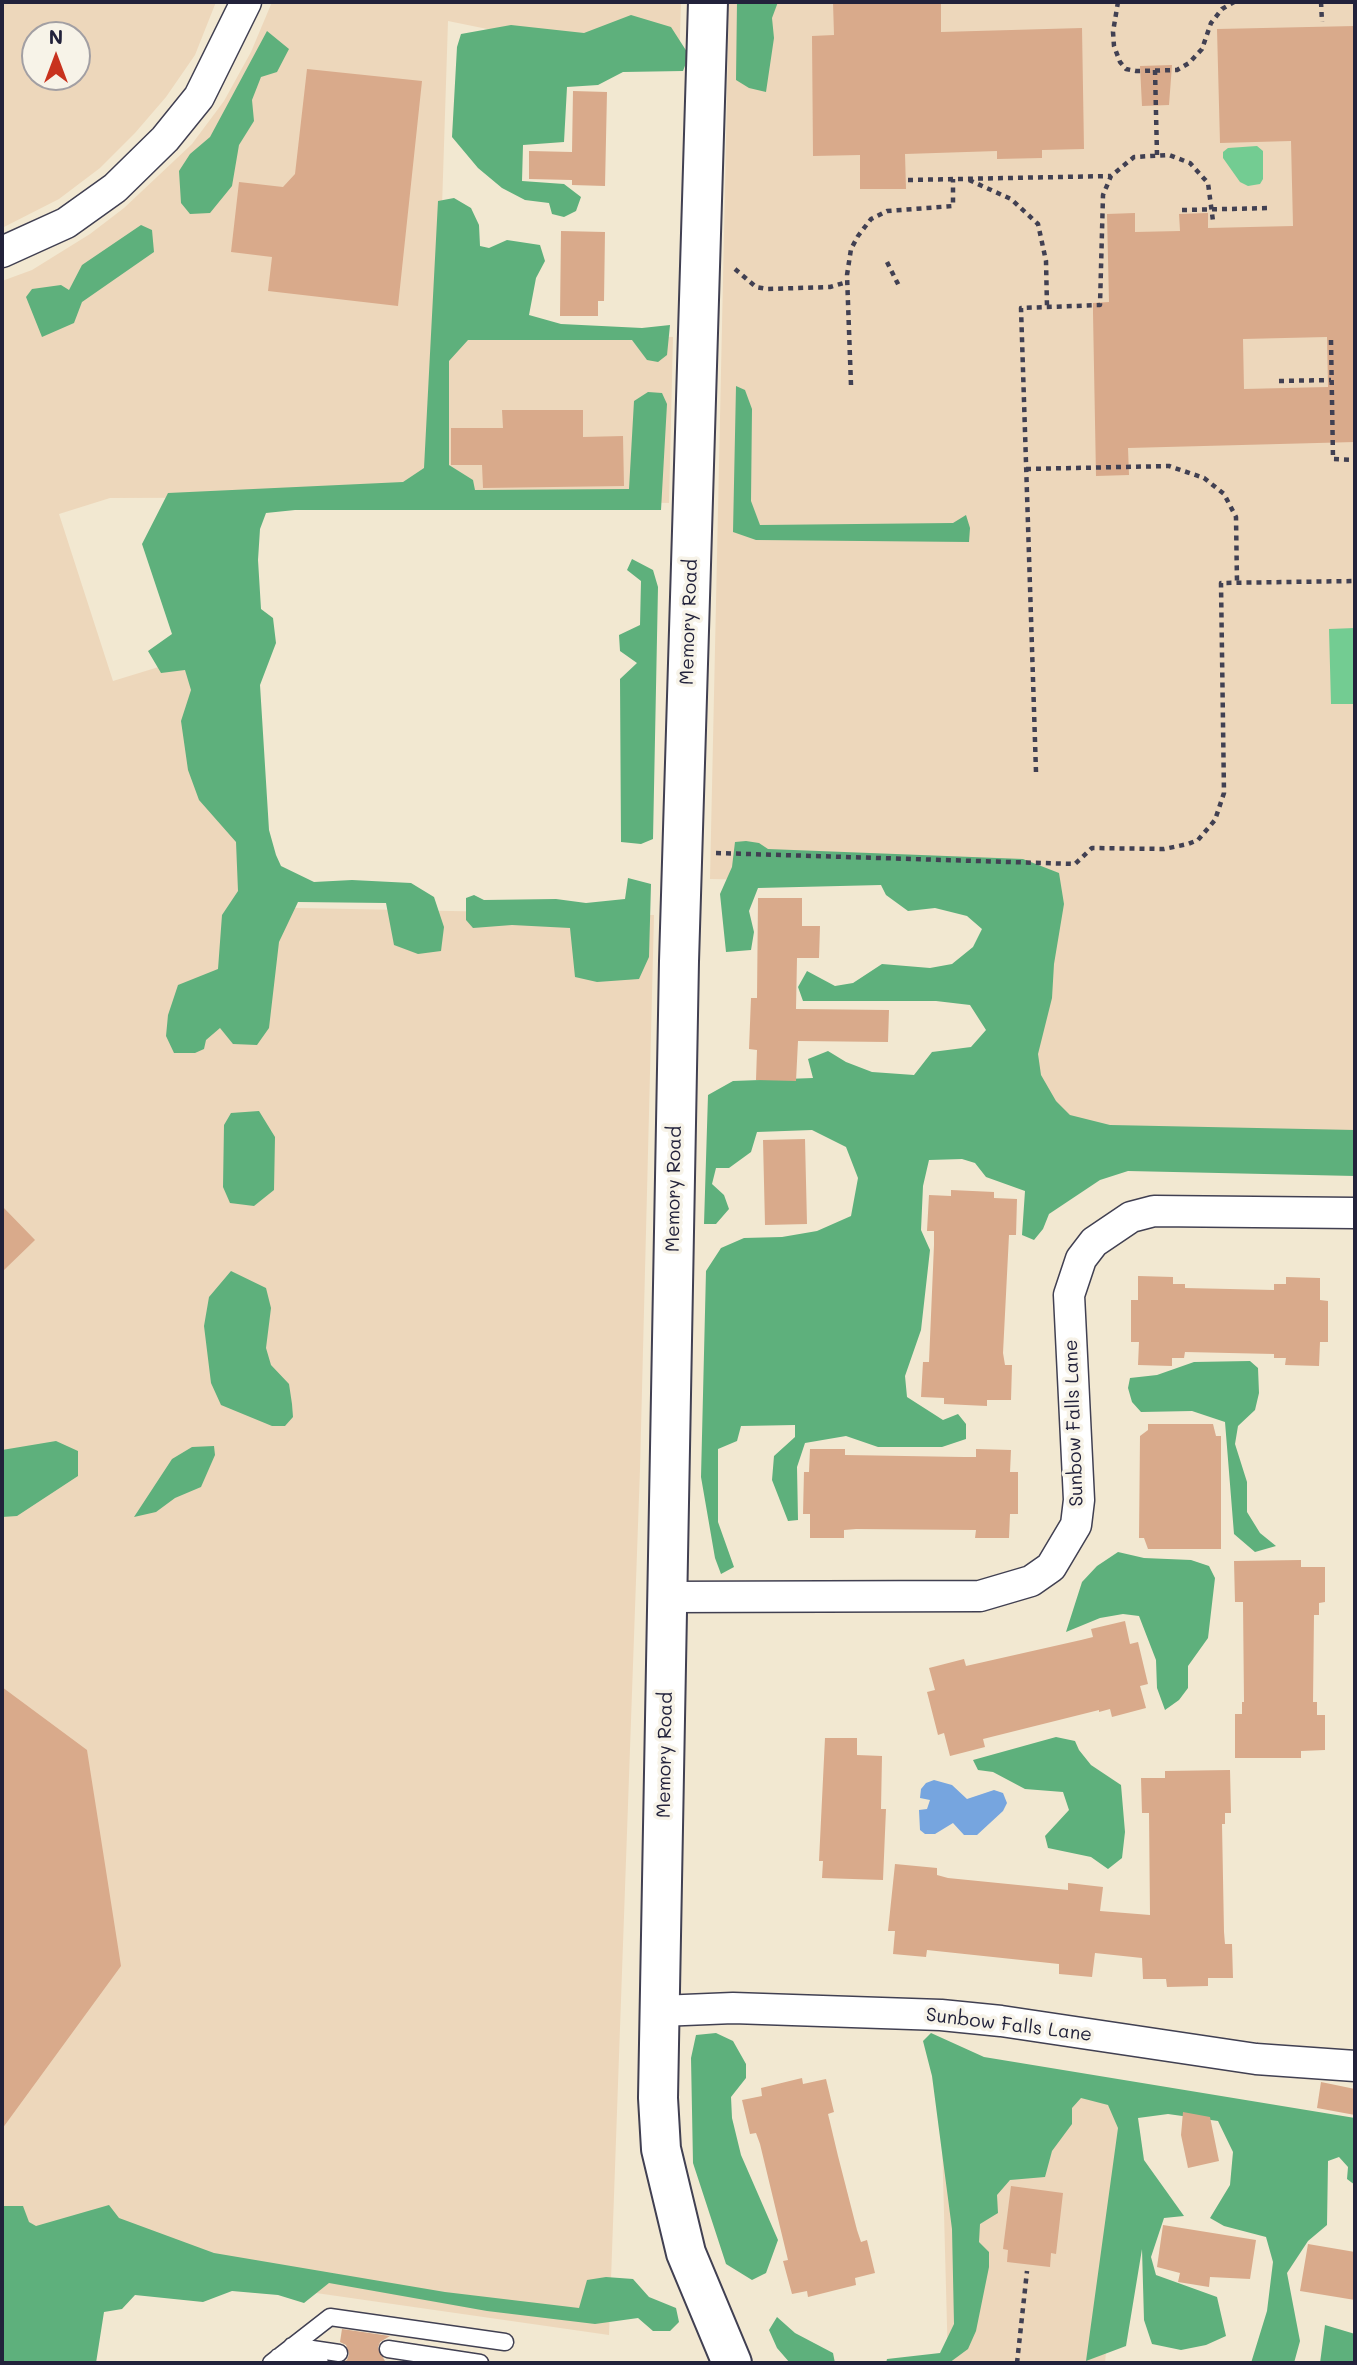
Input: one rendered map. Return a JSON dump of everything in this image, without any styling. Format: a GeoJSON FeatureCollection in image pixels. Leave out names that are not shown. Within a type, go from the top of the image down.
{"type":"FeatureCollection","features":[{"type":"Feature","properties":{"kind":"street"},"geometry":{"type":"LineString","coordinates":[[2,252],[66,223],[115,188],[165,139],[199,97],[246,2]]}},
{"type":"Feature","properties":{"kind":"street","name":"Memory Road"},"geometry":{"type":"LineString","coordinates":[[708,2],[679,961],[658,2098],[661,2150],[686,2253],[732,2363]]}},
{"type":"Feature","properties":{"kind":"street","name":"Sunbow Falls Lane"},"geometry":{"type":"LineString","coordinates":[[667,1597],[980,1596],[1031,1581],[1051,1567],[1076,1525],[1079,1500],[1069,1295],[1081,1259],[1094,1242],[1131,1217],[1154,1211],[1355,1213]]}},
{"type":"Feature","properties":{"kind":"street","name":"Sunbow Falls Lane"},"geometry":{"type":"LineString","coordinates":[[660,2011],[733,2008],[941,2015],[1001,2021],[1256,2059],[1355,2066]]}},
{"type":"Feature","properties":{"kind":"lane"},"geometry":{"type":"LineString","coordinates":[[273,2361],[330,2316],[504,2347],[388,2348]]}},
{"type":"Feature","properties":{"kind":"lane"},"geometry":{"type":"LineString","coordinates":[[298,2342],[340,2341],[320,2325]]}},
{"type":"Feature","properties":{"kind":"lane"},"geometry":{"type":"LineString","coordinates":[[388,2348],[411,2363]]}},
{"type":"Feature","properties":{"kind":"lane"},"geometry":{"type":"LineString","coordinates":[[388,2348],[480,2363]]}},
{"type":"Feature","properties":{"kind":"lane"},"geometry":{"type":"LineString","coordinates":[[273,2361],[320,2363]]}},
{"type":"Feature","properties":{"kind":"path"},"geometry":{"type":"LineString","coordinates":[[1118,2],[1112,32],[1120,62],[1126,69],[1155,70],[1177,70],[1189,63],[1202,49],[1211,23],[1222,9],[1234,2]]}},
{"type":"Feature","properties":{"kind":"path"},"geometry":{"type":"LineString","coordinates":[[1321,2],[1322,22]]}},
{"type":"Feature","properties":{"kind":"path"},"geometry":{"type":"LineString","coordinates":[[1155,70],[1157,155]]}},
{"type":"Feature","properties":{"kind":"path"},"geometry":{"type":"LineString","coordinates":[[1036,772],[1021,308],[1100,305],[1103,195],[1111,176],[1134,158],[1157,155],[1180,158],[1200,172],[1208,183],[1213,221]]}},
{"type":"Feature","properties":{"kind":"path"},"geometry":{"type":"LineString","coordinates":[[908,180],[1111,176]]}},
{"type":"Feature","properties":{"kind":"path"},"geometry":{"type":"LineString","coordinates":[[965,178],[1011,199],[1038,224],[1046,261],[1047,307]]}},
{"type":"Feature","properties":{"kind":"path"},"geometry":{"type":"LineString","coordinates":[[851,384],[847,282],[851,249],[871,219],[900,209],[953,206],[953,179]]}},
{"type":"Feature","properties":{"kind":"path"},"geometry":{"type":"LineString","coordinates":[[1182,210],[1272,208]]}},
{"type":"Feature","properties":{"kind":"path"},"geometry":{"type":"LineString","coordinates":[[887,262],[900,288]]}},
{"type":"Feature","properties":{"kind":"path"},"geometry":{"type":"LineString","coordinates":[[734,269],[756,287],[766,289],[830,287],[847,282]]}},
{"type":"Feature","properties":{"kind":"path"},"geometry":{"type":"LineString","coordinates":[[1331,340],[1333,459],[1355,460]]}},
{"type":"Feature","properties":{"kind":"path"},"geometry":{"type":"LineString","coordinates":[[1279,381],[1331,380]]}},
{"type":"Feature","properties":{"kind":"path"},"geometry":{"type":"LineString","coordinates":[[1026,469],[1169,466],[1204,478],[1224,494],[1236,517],[1237,583]]}},
{"type":"Feature","properties":{"kind":"path"},"geometry":{"type":"LineString","coordinates":[[716,853],[1075,864],[1092,848],[1164,849],[1198,840],[1215,820],[1224,793],[1221,583],[1355,581]]}},
{"type":"Feature","properties":{"kind":"path"},"geometry":{"type":"LineString","coordinates":[[1017,2363],[1027,2271]]}},
{"type":"Feature","properties":{"kind":"shaded area"},"geometry":{"type":"Polygon","coordinates":[[[2,2],[216,2],[195,55],[166,97],[100,168],[59,199],[2,228],[2,2]]]}},
{"type":"Feature","properties":{"kind":"shaded area"},"geometry":{"type":"Polygon","coordinates":[[[272,2],[681,2],[679,68],[448,21],[438,331],[673,337],[669,503],[434,497],[110,498],[59,514],[113,681],[250,639],[249,907],[654,915],[640,1469],[609,2335],[2,2248],[2,281],[32,270],[90,234],[124,208],[192,144],[224,101],[251,52],[272,2]]]}},
{"type":"Feature","properties":{"kind":"shaded area"},"geometry":{"type":"Polygon","coordinates":[[[729,2],[1355,2],[1355,1164],[994,1154],[996,884],[710,879],[729,2]]]}},
{"type":"Feature","properties":{"kind":"shaded area"},"geometry":{"type":"Polygon","coordinates":[[[940,2063],[1131,2092],[1105,2363],[948,2363],[940,2063]]]}},
{"type":"Feature","properties":{"kind":"green space"},"geometry":{"type":"Polygon","coordinates":[[[737,2],[778,2],[772,18],[774,38],[766,92],[749,88],[736,80],[737,2]]]}},
{"type":"Feature","properties":{"kind":"green space"},"geometry":{"type":"Polygon","coordinates":[[[631,15],[671,27],[689,55],[683,71],[623,72],[598,85],[567,87],[564,142],[523,145],[522,181],[564,184],[581,197],[576,211],[564,217],[552,214],[549,203],[525,200],[502,188],[478,168],[452,137],[457,47],[461,34],[511,25],[584,33],[631,15]]]}},
{"type":"Feature","properties":{"kind":"green space"},"geometry":{"type":"Polygon","coordinates":[[[267,31],[289,49],[277,72],[261,77],[252,100],[254,121],[239,145],[232,186],[210,213],[190,214],[181,203],[179,171],[190,154],[210,137],[267,31]]]}},
{"type":"Feature","properties":{"kind":"green space"},"geometry":{"type":"Polygon","coordinates":[[[1257,146],[1263,151],[1263,179],[1260,184],[1248,186],[1240,182],[1223,158],[1223,152],[1228,148],[1257,146]]]}},
{"type":"Feature","properties":{"kind":"green space"},"geometry":{"type":"Polygon","coordinates":[[[454,198],[471,208],[479,225],[480,246],[489,248],[507,240],[540,245],[545,261],[536,278],[529,315],[561,324],[642,328],[670,325],[667,355],[658,362],[647,360],[632,340],[468,340],[449,361],[449,465],[473,480],[475,490],[629,489],[634,401],[648,392],[662,393],[667,404],[661,510],[295,510],[266,513],[260,529],[258,560],[261,609],[273,618],[276,643],[260,685],[269,830],[276,855],[281,866],[314,882],[352,880],[411,883],[434,897],[444,927],[441,951],[418,954],[394,945],[386,903],[298,902],[279,942],[269,1028],[257,1045],[233,1044],[220,1028],[206,1040],[204,1049],[195,1053],[174,1053],[166,1036],[168,1015],[178,985],[218,969],[222,915],[238,891],[236,842],[199,800],[188,770],[181,721],[191,690],[185,670],[161,673],[148,651],[172,634],[142,544],[168,493],[403,482],[424,468],[438,201],[454,198]]]}},
{"type":"Feature","properties":{"kind":"green space"},"geometry":{"type":"Polygon","coordinates":[[[141,225],[152,230],[154,252],[82,302],[74,323],[42,337],[26,297],[32,289],[61,285],[69,290],[82,265],[141,225]]]}},
{"type":"Feature","properties":{"kind":"green space"},"geometry":{"type":"Polygon","coordinates":[[[736,386],[745,390],[752,409],[751,501],[760,525],[953,523],[966,515],[970,528],[969,542],[756,540],[733,532],[736,386]]]}},
{"type":"Feature","properties":{"kind":"green space"},"geometry":{"type":"Polygon","coordinates":[[[632,559],[653,570],[658,587],[653,839],[641,844],[621,842],[620,679],[637,663],[620,651],[619,635],[640,625],[641,581],[627,570],[632,559]]]}},
{"type":"Feature","properties":{"kind":"green space"},"geometry":{"type":"Polygon","coordinates":[[[1355,628],[1355,704],[1331,704],[1329,629],[1355,628]]]}},
{"type":"Feature","properties":{"kind":"green space"},"geometry":{"type":"Polygon","coordinates":[[[735,842],[759,843],[768,849],[1023,859],[1059,873],[1064,904],[1054,964],[1052,998],[1038,1054],[1041,1075],[1056,1101],[1070,1115],[1110,1125],[1355,1130],[1355,1176],[1128,1171],[1100,1180],[1049,1214],[1043,1229],[1034,1240],[1022,1235],[1025,1191],[986,1177],[975,1163],[962,1159],[929,1160],[923,1186],[921,1230],[930,1250],[921,1330],[905,1376],[907,1397],[943,1420],[958,1414],[966,1424],[966,1439],[942,1447],[878,1447],[846,1436],[805,1443],[797,1467],[798,1520],[788,1521],[772,1480],[774,1456],[795,1437],[795,1425],[741,1426],[737,1441],[718,1449],[718,1522],[734,1567],[721,1574],[715,1558],[701,1477],[706,1271],[721,1248],[744,1238],[782,1237],[817,1231],[851,1216],[858,1178],[846,1147],[812,1130],[757,1132],[751,1152],[729,1168],[716,1168],[712,1184],[724,1195],[729,1209],[716,1224],[704,1224],[708,1095],[733,1081],[813,1078],[808,1059],[828,1051],[846,1062],[872,1072],[914,1075],[932,1052],[971,1047],[986,1030],[970,1005],[936,1001],[803,1001],[798,987],[807,971],[835,986],[853,983],[882,964],[930,968],[952,964],[973,947],[982,929],[967,916],[935,908],[908,911],[886,895],[881,885],[758,888],[749,911],[754,932],[751,950],[726,952],[720,894],[732,867],[735,842]]]}},
{"type":"Feature","properties":{"kind":"green space"},"geometry":{"type":"Polygon","coordinates":[[[628,878],[651,884],[649,957],[639,979],[597,982],[575,977],[570,928],[512,925],[473,928],[466,920],[466,898],[474,895],[484,900],[556,899],[586,903],[625,899],[628,878]]]}},
{"type":"Feature","properties":{"kind":"green space"},"geometry":{"type":"Polygon","coordinates":[[[259,1111],[275,1137],[274,1190],[254,1206],[230,1203],[223,1187],[224,1125],[231,1113],[259,1111]]]}},
{"type":"Feature","properties":{"kind":"green space"},"geometry":{"type":"Polygon","coordinates":[[[231,1271],[266,1288],[271,1308],[266,1348],[271,1365],[289,1384],[292,1404],[293,1417],[285,1426],[272,1426],[221,1405],[211,1383],[204,1326],[209,1297],[231,1271]]]}},
{"type":"Feature","properties":{"kind":"green space"},"geometry":{"type":"Polygon","coordinates":[[[1250,1361],[1258,1368],[1259,1393],[1255,1410],[1238,1426],[1235,1444],[1247,1482],[1247,1512],[1260,1533],[1276,1546],[1255,1552],[1234,1534],[1225,1422],[1192,1411],[1141,1412],[1132,1402],[1128,1388],[1130,1378],[1157,1375],[1194,1362],[1250,1361]]]}},
{"type":"Feature","properties":{"kind":"green space"},"geometry":{"type":"Polygon","coordinates":[[[56,1441],[78,1451],[78,1476],[17,1516],[2,1517],[2,1450],[56,1441]]]}},
{"type":"Feature","properties":{"kind":"green space"},"geometry":{"type":"Polygon","coordinates":[[[214,1446],[215,1455],[201,1487],[175,1498],[156,1512],[134,1517],[172,1459],[192,1447],[214,1446]]]}},
{"type":"Feature","properties":{"kind":"green space"},"geometry":{"type":"Polygon","coordinates":[[[1118,1552],[1144,1558],[1191,1560],[1209,1566],[1215,1578],[1208,1638],[1188,1666],[1188,1688],[1179,1700],[1165,1710],[1157,1688],[1156,1660],[1139,1616],[1123,1614],[1100,1618],[1066,1632],[1082,1582],[1097,1566],[1118,1552]]]}},
{"type":"Feature","properties":{"kind":"green space"},"geometry":{"type":"Polygon","coordinates":[[[1056,1737],[1075,1741],[1091,1765],[1121,1785],[1125,1832],[1122,1858],[1108,1869],[1091,1857],[1048,1848],[1045,1836],[1069,1810],[1063,1792],[1025,1789],[993,1772],[978,1770],[973,1760],[1056,1737]]]}},
{"type":"Feature","properties":{"kind":"green space"},"geometry":{"type":"Polygon","coordinates":[[[716,2033],[733,2041],[746,2064],[746,2078],[731,2097],[732,2118],[741,2155],[778,2240],[766,2273],[752,2280],[726,2264],[693,2163],[691,2058],[696,2035],[716,2033]]]}},
{"type":"Feature","properties":{"kind":"green space"},"geometry":{"type":"Polygon","coordinates":[[[931,2033],[984,2057],[1355,2118],[1355,2185],[1347,2179],[1348,2167],[1339,2157],[1328,2161],[1327,2225],[1308,2241],[1287,2273],[1300,2341],[1294,2363],[1251,2363],[1267,2311],[1273,2262],[1266,2237],[1224,2226],[1210,2218],[1230,2185],[1233,2152],[1218,2121],[1168,2114],[1138,2118],[1144,2160],[1184,2216],[1164,2218],[1151,2257],[1156,2275],[1217,2297],[1226,2336],[1206,2345],[1181,2350],[1152,2344],[1144,2320],[1142,2249],[1126,2346],[1086,2361],[1118,2128],[1108,2105],[1081,2098],[1072,2108],[1072,2124],[1052,2151],[1045,2177],[1010,2180],[997,2195],[998,2213],[980,2224],[979,2242],[989,2252],[989,2267],[976,2331],[968,2349],[949,2363],[886,2363],[887,2359],[940,2353],[954,2324],[952,2229],[932,2076],[923,2041],[931,2033]]]}},
{"type":"Feature","properties":{"kind":"green space"},"geometry":{"type":"Polygon","coordinates":[[[109,2205],[119,2218],[214,2253],[445,2292],[579,2308],[587,2280],[606,2277],[633,2279],[649,2297],[676,2308],[679,2322],[670,2331],[653,2331],[638,2318],[595,2324],[487,2311],[329,2283],[304,2303],[278,2295],[232,2291],[203,2302],[135,2295],[122,2309],[104,2312],[96,2363],[2,2363],[2,2206],[23,2206],[29,2222],[36,2226],[109,2205]]]}},
{"type":"Feature","properties":{"kind":"green space"},"geometry":{"type":"Polygon","coordinates":[[[777,2317],[795,2333],[833,2353],[835,2363],[790,2363],[777,2348],[769,2330],[777,2317]]]}},
{"type":"Feature","properties":{"kind":"green space"},"geometry":{"type":"Polygon","coordinates":[[[1325,2325],[1355,2334],[1355,2363],[1320,2363],[1325,2325]]]}},
{"type":"Feature","properties":{"kind":"water"},"geometry":{"type":"Polygon","coordinates":[[[934,1780],[952,1785],[967,1799],[994,1790],[1003,1793],[1007,1803],[1003,1811],[977,1835],[964,1835],[953,1823],[935,1834],[925,1834],[920,1830],[919,1810],[927,1809],[930,1800],[920,1798],[921,1789],[934,1780]]]}},
{"type":"Feature","properties":{"kind":"building"},"geometry":{"type":"Polygon","coordinates":[[[833,2],[941,2],[941,32],[1082,28],[1084,149],[1042,150],[1042,158],[997,159],[997,151],[905,154],[906,189],[860,189],[860,155],[813,156],[812,36],[834,35],[833,2]]]}},
{"type":"Feature","properties":{"kind":"building"},"geometry":{"type":"Polygon","coordinates":[[[1355,26],[1355,442],[1128,448],[1129,475],[1096,476],[1093,303],[1109,302],[1107,214],[1135,213],[1135,232],[1180,231],[1179,214],[1208,213],[1208,228],[1293,226],[1291,141],[1220,143],[1217,29],[1355,26]],[[1327,337],[1243,339],[1244,389],[1328,387],[1327,337]]]}},
{"type":"Feature","properties":{"kind":"building"},"geometry":{"type":"Polygon","coordinates":[[[1172,65],[1169,105],[1142,106],[1140,66],[1172,65]]]}},
{"type":"Feature","properties":{"kind":"building"},"geometry":{"type":"Polygon","coordinates":[[[307,69],[422,81],[398,306],[268,291],[272,257],[231,252],[239,182],[283,187],[295,174],[307,69]]]}},
{"type":"Feature","properties":{"kind":"building"},"geometry":{"type":"Polygon","coordinates":[[[573,91],[607,92],[605,186],[572,185],[572,180],[529,179],[529,151],[572,152],[573,91]]]}},
{"type":"Feature","properties":{"kind":"building"},"geometry":{"type":"Polygon","coordinates":[[[561,231],[605,232],[604,301],[598,301],[598,316],[560,316],[561,231]]]}},
{"type":"Feature","properties":{"kind":"building"},"geometry":{"type":"Polygon","coordinates":[[[502,410],[583,410],[583,437],[623,436],[624,486],[483,488],[482,465],[451,465],[451,428],[503,428],[502,410]]]}},
{"type":"Feature","properties":{"kind":"building"},"geometry":{"type":"Polygon","coordinates":[[[758,898],[802,898],[802,926],[820,926],[819,958],[797,958],[796,1009],[889,1010],[888,1042],[798,1041],[796,1081],[756,1080],[757,1050],[749,1049],[751,998],[757,998],[758,898]]]}},
{"type":"Feature","properties":{"kind":"building"},"geometry":{"type":"Polygon","coordinates":[[[805,1139],[807,1224],[765,1225],[763,1140],[805,1139]]]}},
{"type":"Feature","properties":{"kind":"building"},"geometry":{"type":"Polygon","coordinates":[[[951,1190],[994,1192],[994,1198],[1017,1199],[1016,1235],[1009,1235],[1003,1353],[1005,1365],[1012,1365],[1011,1400],[987,1400],[987,1406],[944,1404],[944,1398],[921,1397],[923,1362],[929,1362],[934,1245],[934,1231],[927,1231],[929,1195],[951,1196],[951,1190]]]}},
{"type":"Feature","properties":{"kind":"building"},"geometry":{"type":"Polygon","coordinates":[[[2,1206],[35,1240],[2,1272],[2,1206]]]}},
{"type":"Feature","properties":{"kind":"building"},"geometry":{"type":"Polygon","coordinates":[[[1138,1276],[1173,1277],[1173,1284],[1185,1284],[1185,1288],[1274,1290],[1274,1284],[1286,1284],[1286,1277],[1320,1278],[1320,1300],[1328,1301],[1328,1342],[1320,1342],[1319,1366],[1285,1365],[1286,1358],[1274,1358],[1274,1354],[1185,1352],[1184,1358],[1172,1358],[1172,1366],[1138,1365],[1139,1342],[1131,1342],[1131,1300],[1138,1300],[1138,1276]]]}},
{"type":"Feature","properties":{"kind":"building"},"geometry":{"type":"Polygon","coordinates":[[[1148,1424],[1213,1424],[1216,1436],[1221,1436],[1221,1549],[1148,1549],[1144,1538],[1139,1538],[1140,1436],[1148,1430],[1148,1424]]]}},
{"type":"Feature","properties":{"kind":"building"},"geometry":{"type":"Polygon","coordinates":[[[810,1449],[845,1449],[845,1455],[964,1457],[976,1457],[976,1449],[1011,1450],[1010,1472],[1018,1472],[1018,1514],[1010,1514],[1009,1538],[975,1538],[976,1530],[856,1529],[844,1530],[844,1538],[810,1538],[810,1514],[803,1514],[804,1472],[809,1472],[810,1449]]]}},
{"type":"Feature","properties":{"kind":"building"},"geometry":{"type":"Polygon","coordinates":[[[1301,1560],[1301,1567],[1325,1567],[1325,1602],[1319,1603],[1319,1615],[1314,1615],[1313,1702],[1317,1702],[1317,1715],[1325,1715],[1325,1750],[1301,1751],[1301,1758],[1235,1758],[1235,1714],[1242,1714],[1244,1702],[1243,1602],[1235,1602],[1234,1561],[1301,1560]]]}},
{"type":"Feature","properties":{"kind":"building"},"geometry":{"type":"Polygon","coordinates":[[[1125,1621],[1130,1644],[1138,1642],[1148,1684],[1140,1686],[1146,1708],[1112,1717],[1110,1709],[1099,1710],[983,1739],[985,1747],[950,1756],[944,1733],[938,1735],[927,1692],[935,1690],[929,1668],[964,1659],[966,1666],[1081,1640],[1093,1637],[1091,1629],[1125,1621]]]}},
{"type":"Feature","properties":{"kind":"building"},"geometry":{"type":"Polygon","coordinates":[[[2,1687],[87,1750],[121,1966],[2,2129],[2,1687]]]}},
{"type":"Feature","properties":{"kind":"building"},"geometry":{"type":"Polygon","coordinates":[[[825,1738],[857,1738],[857,1755],[882,1756],[881,1809],[886,1809],[883,1880],[822,1878],[823,1861],[819,1861],[825,1738]]]}},
{"type":"Feature","properties":{"kind":"building"},"geometry":{"type":"Polygon","coordinates":[[[1230,1770],[1231,1813],[1225,1813],[1225,1824],[1222,1824],[1224,1932],[1225,1944],[1232,1944],[1233,1978],[1208,1978],[1208,1986],[1167,1987],[1166,1979],[1143,1979],[1142,1958],[1095,1953],[1092,1977],[1059,1974],[1059,1964],[927,1950],[926,1957],[893,1954],[895,1931],[888,1931],[895,1864],[937,1868],[937,1875],[948,1878],[1068,1890],[1068,1883],[1103,1887],[1100,1911],[1150,1915],[1149,1813],[1142,1813],[1141,1778],[1165,1778],[1165,1771],[1230,1770]]]}},
{"type":"Feature","properties":{"kind":"building"},"geometry":{"type":"Polygon","coordinates":[[[802,2078],[803,2084],[826,2079],[834,2112],[828,2114],[838,2156],[857,2230],[861,2242],[867,2240],[875,2273],[855,2278],[856,2285],[808,2297],[807,2291],[792,2294],[783,2261],[788,2260],[760,2144],[756,2133],[750,2134],[742,2100],[762,2096],[761,2088],[802,2078]]]}},
{"type":"Feature","properties":{"kind":"building"},"geometry":{"type":"Polygon","coordinates":[[[1321,2082],[1355,2089],[1355,2115],[1317,2108],[1321,2082]]]}},
{"type":"Feature","properties":{"kind":"building"},"geometry":{"type":"Polygon","coordinates":[[[1183,2112],[1210,2117],[1219,2161],[1188,2168],[1181,2135],[1183,2112]]]}},
{"type":"Feature","properties":{"kind":"building"},"geometry":{"type":"Polygon","coordinates":[[[1011,2186],[1063,2193],[1056,2254],[1051,2253],[1050,2267],[1007,2262],[1008,2250],[1003,2249],[1011,2186]]]}},
{"type":"Feature","properties":{"kind":"building"},"geometry":{"type":"Polygon","coordinates":[[[1163,2225],[1256,2240],[1250,2279],[1210,2277],[1209,2287],[1178,2282],[1180,2273],[1157,2267],[1163,2225]]]}},
{"type":"Feature","properties":{"kind":"building"},"geometry":{"type":"Polygon","coordinates":[[[1308,2244],[1355,2252],[1355,2300],[1300,2291],[1308,2244]]]}},
{"type":"Feature","properties":{"kind":"building"},"geometry":{"type":"Polygon","coordinates":[[[342,2329],[390,2336],[380,2342],[378,2348],[386,2363],[339,2363],[347,2360],[349,2354],[346,2345],[340,2342],[342,2329]]]}}]}
